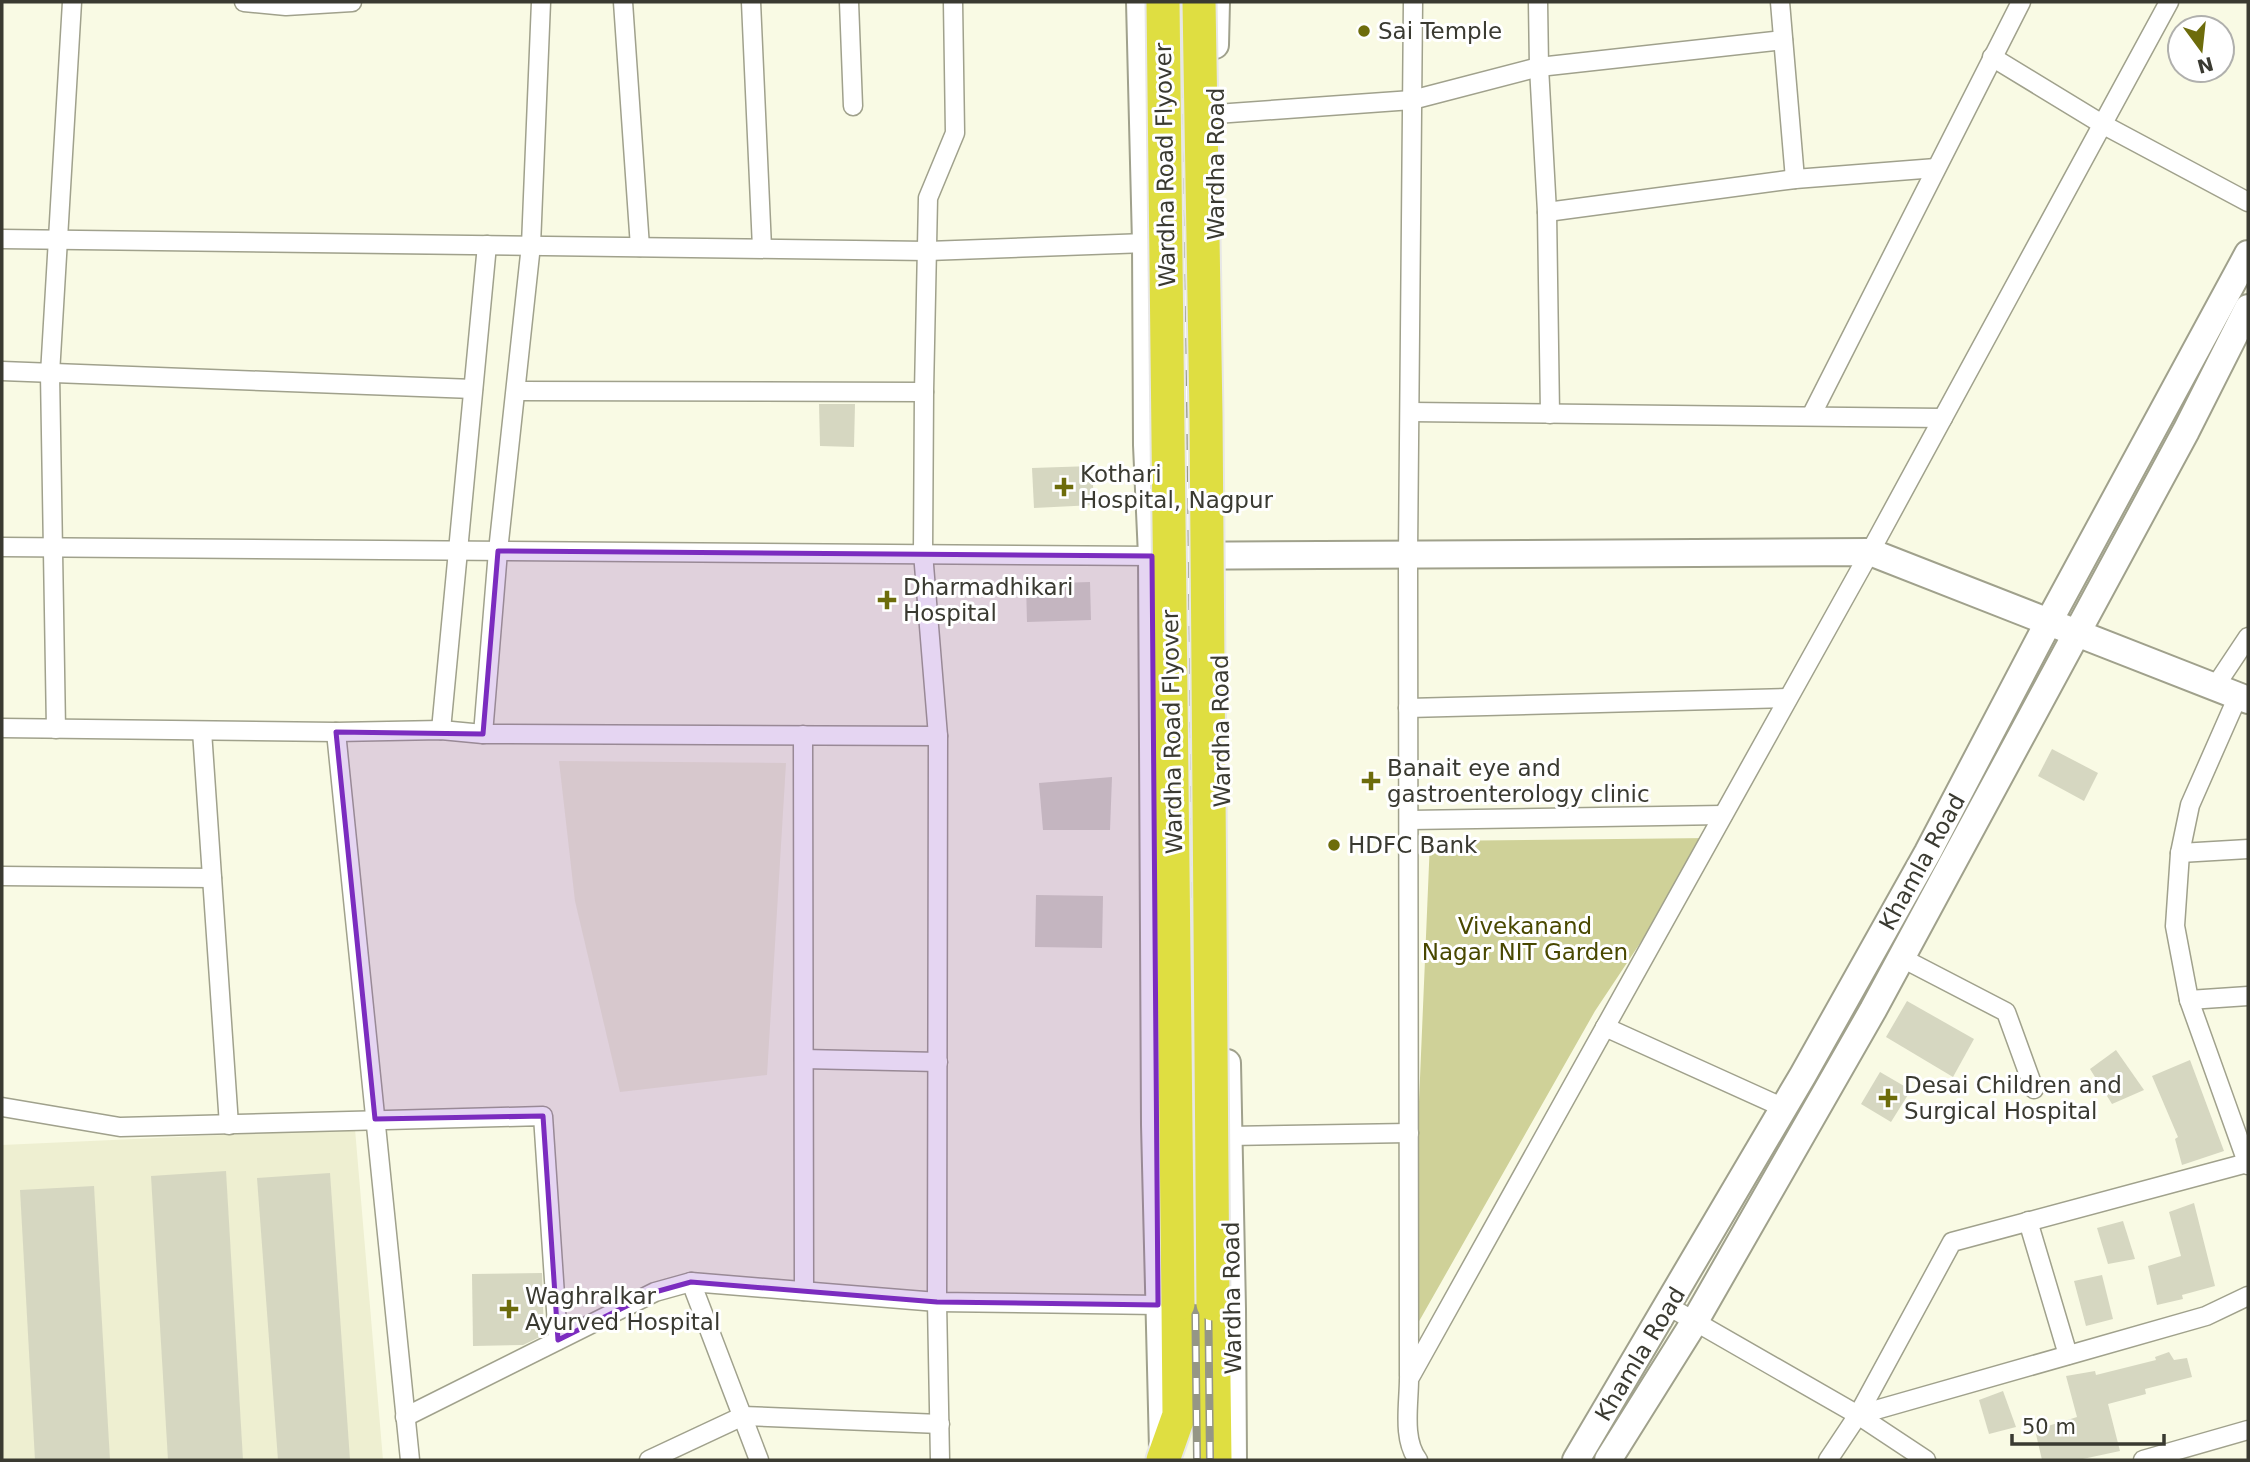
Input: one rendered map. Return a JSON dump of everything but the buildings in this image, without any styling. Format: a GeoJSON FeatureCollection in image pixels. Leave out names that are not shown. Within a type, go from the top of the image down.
{"type":"FeatureCollection","features":[{"type":"Feature","properties":{"kind":"highway","name":"Wardha Road Flyover"},"geometry":{"type":"LineString","coordinates":[[1163,2],[1179,1415],[1163,1460]]}},
{"type":"Feature","properties":{"kind":"highway","name":"Wardha Road Flyover"},"geometry":{"type":"LineString","coordinates":[[1199,2],[1216,1460]]}},
{"type":"Feature","properties":{"kind":"street"},"geometry":{"type":"LineString","coordinates":[[56,729],[50,374],[72,2]]}},
{"type":"Feature","properties":{"kind":"street"},"geometry":{"type":"LineString","coordinates":[[244,2],[286,6],[352,2]]}},
{"type":"Feature","properties":{"kind":"street"},"geometry":{"type":"LineString","coordinates":[[483,734],[494,551],[516,391],[541,2]]}},
{"type":"Feature","properties":{"kind":"street"},"geometry":{"type":"LineString","coordinates":[[624,2],[640,247]]}},
{"type":"Feature","properties":{"kind":"street"},"geometry":{"type":"LineString","coordinates":[[751,2],[762,248]]}},
{"type":"Feature","properties":{"kind":"street"},"geometry":{"type":"LineString","coordinates":[[849,2],[853,106]]}},
{"type":"Feature","properties":{"kind":"street"},"geometry":{"type":"LineString","coordinates":[[940,1460],[937,1302],[938,736],[923,553],[924,392],[928,198],[955,133],[953,2]]}},
{"type":"Feature","properties":{"kind":"street"},"geometry":{"type":"LineString","coordinates":[[1140,2],[1146,243],[1147,445],[1152,556],[1158,1305],[1163,1460]]}},
{"type":"Feature","properties":{"kind":"street","name":"Wardha Road"},"geometry":{"type":"LineString","coordinates":[[1216,2],[1219,554],[1233,1460]]}},
{"type":"Feature","properties":{"kind":"street"},"geometry":{"type":"LineString","coordinates":[[1413,2],[1408,554],[1409,1436],[1411,1451],[1418,1460]]}},
{"type":"Feature","properties":{"kind":"street"},"geometry":{"type":"LineString","coordinates":[[1538,2],[1547,212],[1550,414]]}},
{"type":"Feature","properties":{"kind":"street"},"geometry":{"type":"LineString","coordinates":[[1780,2],[1795,179]]}},
{"type":"Feature","properties":{"kind":"street"},"geometry":{"type":"LineString","coordinates":[[1811,416],[2021,2]]}},
{"type":"Feature","properties":{"kind":"street"},"geometry":{"type":"LineString","coordinates":[[1409,1379],[1870,552],[2169,2]]}},
{"type":"Feature","properties":{"kind":"street"},"geometry":{"type":"LineString","coordinates":[[1216,114],[1412,100],[1539,67],[1783,40]]}},
{"type":"Feature","properties":{"kind":"street"},"geometry":{"type":"LineString","coordinates":[[1992,57],[2102,124],[2248,202]]}},
{"type":"Feature","properties":{"kind":"street"},"geometry":{"type":"LineString","coordinates":[[1547,212],[1795,179],[1936,168]]}},
{"type":"Feature","properties":{"kind":"street"},"geometry":{"type":"LineString","coordinates":[[2,239],[928,251],[1146,243]]}},
{"type":"Feature","properties":{"kind":"street"},"geometry":{"type":"LineString","coordinates":[[441,730],[462,550],[473,389],[491,245]]}},
{"type":"Feature","properties":{"kind":"street","name":"Khamla Road"},"geometry":{"type":"LineString","coordinates":[[1577,1460],[1784,1108],[1951,811],[2048,623],[2248,254]]}},
{"type":"Feature","properties":{"kind":"street","name":"Khamla Road"},"geometry":{"type":"LineString","coordinates":[[1608,1460],[1695,1321],[1873,1010],[2186,431],[2248,308]]}},
{"type":"Feature","properties":{"kind":"street"},"geometry":{"type":"LineString","coordinates":[[2,371],[473,389]]}},
{"type":"Feature","properties":{"kind":"street"},"geometry":{"type":"LineString","coordinates":[[516,391],[924,392]]}},
{"type":"Feature","properties":{"kind":"street"},"geometry":{"type":"LineString","coordinates":[[1410,412],[1943,418]]}},
{"type":"Feature","properties":{"kind":"street"},"geometry":{"type":"LineString","coordinates":[[2,547],[1152,556],[1870,552],[2233,695]]}},
{"type":"Feature","properties":{"kind":"street"},"geometry":{"type":"LineString","coordinates":[[1828,1460],[1858,1415],[1952,1242],[2248,1164],[2189,1000],[2175,926],[2180,853],[2190,805],[2233,695],[2248,638]]}},
{"type":"Feature","properties":{"kind":"street"},"geometry":{"type":"LineString","coordinates":[[1409,708],[1788,698]]}},
{"type":"Feature","properties":{"kind":"street"},"geometry":{"type":"LineString","coordinates":[[2,728],[938,736]]}},
{"type":"Feature","properties":{"kind":"street"},"geometry":{"type":"LineString","coordinates":[[202,730],[229,1125]]}},
{"type":"Feature","properties":{"kind":"street"},"geometry":{"type":"LineString","coordinates":[[336,732],[410,1460]]}},
{"type":"Feature","properties":{"kind":"street"},"geometry":{"type":"LineString","coordinates":[[803,735],[804,1292]]}},
{"type":"Feature","properties":{"kind":"street"},"geometry":{"type":"LineString","coordinates":[[1409,820],[1723,815]]}},
{"type":"Feature","properties":{"kind":"street"},"geometry":{"type":"LineString","coordinates":[[2180,853],[2248,849]]}},
{"type":"Feature","properties":{"kind":"street"},"geometry":{"type":"LineString","coordinates":[[2,876],[212,878]]}},
{"type":"Feature","properties":{"kind":"street"},"geometry":{"type":"LineString","coordinates":[[1900,957],[2006,1012],[2034,1089]]}},
{"type":"Feature","properties":{"kind":"street"},"geometry":{"type":"LineString","coordinates":[[2189,1000],[2248,996]]}},
{"type":"Feature","properties":{"kind":"street"},"geometry":{"type":"LineString","coordinates":[[1605,1027],[1784,1108]]}},
{"type":"Feature","properties":{"kind":"street"},"geometry":{"type":"LineString","coordinates":[[803,1059],[938,1062]]}},
{"type":"Feature","properties":{"kind":"street"},"geometry":{"type":"LineString","coordinates":[[2,1107],[120,1127],[543,1116],[558,1340]]}},
{"type":"Feature","properties":{"kind":"street"},"geometry":{"type":"LineString","coordinates":[[1229,1136],[1409,1133]]}},
{"type":"Feature","properties":{"kind":"street"},"geometry":{"type":"LineString","coordinates":[[2028,1222],[2068,1355]]}},
{"type":"Feature","properties":{"kind":"street"},"geometry":{"type":"LineString","coordinates":[[405,1417],[655,1292],[691,1282],[937,1302],[1158,1305]]}},
{"type":"Feature","properties":{"kind":"street"},"geometry":{"type":"LineString","coordinates":[[691,1282],[759,1460]]}},
{"type":"Feature","properties":{"kind":"street"},"geometry":{"type":"LineString","coordinates":[[1858,1415],[2206,1316],[2248,1296]]}},
{"type":"Feature","properties":{"kind":"street"},"geometry":{"type":"LineString","coordinates":[[1668,1306],[1858,1415],[1926,1460]]}},
{"type":"Feature","properties":{"kind":"street"},"geometry":{"type":"LineString","coordinates":[[649,1460],[743,1416],[940,1424]]}},
{"type":"Feature","properties":{"kind":"street"},"geometry":{"type":"LineString","coordinates":[[2143,1460],[2248,1430]]}},
{"type":"Feature","properties":{"kind":"highlighted area"},"geometry":{"type":"Polygon","coordinates":[[[498,551],[1152,556],[1158,1305],[937,1302],[691,1282],[655,1292],[558,1340],[543,1116],[375,1119],[336,732],[483,734],[498,551]]]}},
{"type":"Feature","properties":{"kind":"shaded area"},"geometry":{"type":"Polygon","coordinates":[[[559,761],[786,763],[767,1075],[620,1092],[575,901],[559,761]]]}},
{"type":"Feature","properties":{"kind":"shaded area"},"geometry":{"type":"Polygon","coordinates":[[[355,1129],[383,1460],[2,1460],[2,1145],[355,1129]]]}},
{"type":"Feature","properties":{"kind":"green space","name":"Vivekanand Nagar NIT Garden"},"geometry":{"type":"Polygon","coordinates":[[[1710,838],[1595,1011],[1409,1339],[1430,841],[1710,838]]]}},
{"type":"Feature","properties":{"kind":"railway"},"geometry":{"type":"LineString","coordinates":[[1181,2],[1197,1460]]}},
{"type":"Feature","properties":{"kind":"railway"},"geometry":{"type":"LineString","coordinates":[[1194,2],[1210,1460]]}},
{"type":"Feature","properties":{"kind":"place","name":"Sai Temple"},"geometry":{"type":"Point","coordinates":[1364,31]}},
{"type":"Feature","properties":{"kind":"place","name":"Kothari Hospital, Nagpur"},"geometry":{"type":"Point","coordinates":[1064,487]}},
{"type":"Feature","properties":{"kind":"place","name":"Dharmadhikari Hospital"},"geometry":{"type":"Point","coordinates":[887,600]}},
{"type":"Feature","properties":{"kind":"place","name":"Banait eye and gastroenterology clinic"},"geometry":{"type":"Point","coordinates":[1371,781]}},
{"type":"Feature","properties":{"kind":"place","name":"HDFC Bank"},"geometry":{"type":"Point","coordinates":[1334,845]}},
{"type":"Feature","properties":{"kind":"place","name":"Desai Children and Surgical Hospital"},"geometry":{"type":"Point","coordinates":[1888,1098]}},
{"type":"Feature","properties":{"kind":"place","name":"Waghralkar Ayurved Hospital"},"geometry":{"type":"Point","coordinates":[509,1309]}}]}
